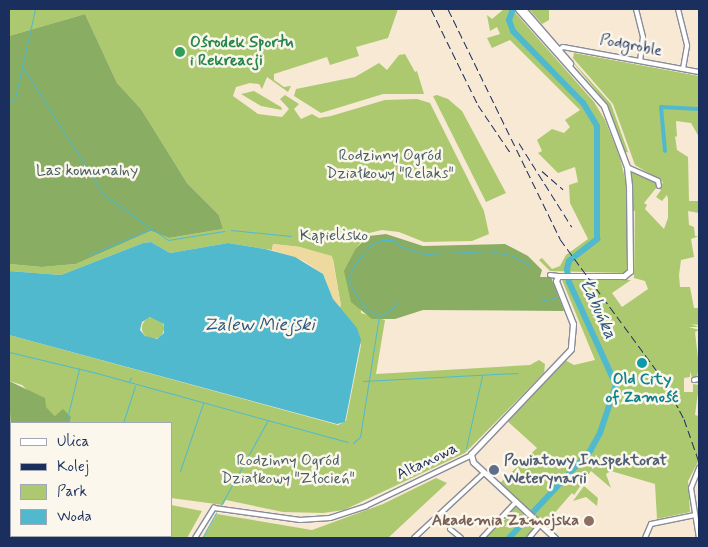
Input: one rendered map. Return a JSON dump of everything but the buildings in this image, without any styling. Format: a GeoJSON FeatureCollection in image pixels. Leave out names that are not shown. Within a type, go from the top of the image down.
{"type":"FeatureCollection","features":[{"type":"Feature","properties":{"kind":"street"},"geometry":{"type":"LineString","coordinates":[[636,9],[644,37],[640,61]]}},
{"type":"Feature","properties":{"kind":"street"},"geometry":{"type":"LineString","coordinates":[[678,9],[687,44],[684,69]]}},
{"type":"Feature","properties":{"kind":"street"},"geometry":{"type":"LineString","coordinates":[[522,10],[575,70],[608,112],[627,167],[630,272],[624,276],[550,275]]}},
{"type":"Feature","properties":{"kind":"street","name":"Podgroble"},"geometry":{"type":"LineString","coordinates":[[558,50],[574,48],[699,72]]}},
{"type":"Feature","properties":{"kind":"street"},"geometry":{"type":"LineString","coordinates":[[627,167],[658,181],[659,186]]}},
{"type":"Feature","properties":{"kind":"street","name":"Altanowa"},"geometry":{"type":"LineString","coordinates":[[196,538],[214,508],[300,520],[337,517],[470,456],[571,349],[573,324],[556,282],[561,275]]}},
{"type":"Feature","properties":{"kind":"street"},"geometry":{"type":"LineString","coordinates":[[470,456],[484,473],[555,538]]}},
{"type":"Feature","properties":{"kind":"street"},"geometry":{"type":"LineString","coordinates":[[699,468],[691,484],[699,538]]}},
{"type":"Feature","properties":{"kind":"street"},"geometry":{"type":"LineString","coordinates":[[414,538],[484,473]]}},
{"type":"Feature","properties":{"kind":"street"},"geometry":{"type":"LineString","coordinates":[[482,538],[516,502]]}},
{"type":"Feature","properties":{"kind":"street"},"geometry":{"type":"LineString","coordinates":[[645,538],[649,525],[695,515]]}},
{"type":"Feature","properties":{"kind":"street"},"geometry":{"type":"LineString","coordinates":[[529,538],[540,525]]}},
{"type":"Feature","properties":{"kind":"street"},"geometry":{"type":"LineString","coordinates":[[450,529],[460,538]]}},
{"type":"Feature","properties":{"kind":"green space"},"geometry":{"type":"Polygon","coordinates":[[[9,9],[398,9],[388,38],[356,47],[359,56],[330,65],[327,57],[274,74],[274,80],[284,87],[291,86],[288,92],[267,77],[262,89],[259,84],[250,83],[236,87],[233,96],[258,114],[282,117],[289,109],[280,99],[285,95],[299,104],[294,109],[301,119],[312,114],[319,118],[331,116],[385,100],[417,99],[430,103],[484,211],[489,234],[472,241],[424,242],[399,232],[382,230],[369,233],[356,248],[361,313],[385,320],[376,374],[530,365],[539,360],[545,364],[544,373],[465,453],[344,510],[323,513],[283,512],[226,500],[223,505],[172,498],[172,422],[70,422],[71,417],[55,416],[22,385],[9,381],[9,335],[338,425],[346,421],[361,345],[351,322],[338,307],[341,306],[333,259],[300,247],[273,244],[272,250],[228,243],[170,253],[151,242],[143,243],[61,275],[9,271],[9,264],[42,267],[76,264],[151,231],[169,238],[223,229],[219,215],[187,183],[141,109],[117,83],[85,14],[9,36],[9,9]]]}},
{"type":"Feature","properties":{"kind":"green space"},"geometry":{"type":"Polygon","coordinates":[[[504,9],[512,9],[594,102],[605,120],[620,158],[626,182],[629,267],[625,273],[550,271],[539,260],[542,258],[552,269],[560,266],[566,255],[588,239],[570,203],[569,185],[578,182],[575,167],[558,173],[538,153],[542,151],[537,140],[552,129],[564,133],[570,127],[565,120],[580,110],[510,40],[492,48],[487,38],[500,34],[497,27],[490,31],[487,15],[492,19],[504,9]]]}},
{"type":"Feature","properties":{"kind":"green space"},"geometry":{"type":"Polygon","coordinates":[[[529,9],[549,9],[549,20],[542,24],[529,9]]]}},
{"type":"Feature","properties":{"kind":"green space","name":"Las komunalny"},"geometry":{"type":"Polygon","coordinates":[[[85,14],[117,83],[141,109],[187,183],[219,215],[223,229],[169,238],[151,231],[76,264],[42,267],[9,264],[9,36],[85,14]]]}},
{"type":"Feature","properties":{"kind":"green space"},"geometry":{"type":"Polygon","coordinates":[[[574,53],[699,76],[699,137],[691,123],[676,121],[677,137],[675,136],[677,150],[688,157],[689,201],[699,201],[699,213],[688,211],[689,225],[694,227],[695,236],[699,236],[691,239],[694,257],[681,260],[679,275],[680,287],[690,287],[694,308],[699,308],[699,325],[691,324],[699,327],[689,327],[699,330],[695,332],[699,367],[697,377],[692,377],[690,372],[690,377],[684,378],[684,392],[693,392],[693,384],[699,385],[695,415],[699,416],[699,460],[688,481],[690,512],[657,519],[655,484],[611,471],[606,474],[611,488],[591,471],[574,495],[572,493],[545,524],[500,483],[537,448],[506,420],[565,360],[574,365],[595,360],[562,280],[631,280],[612,293],[622,307],[648,289],[645,281],[634,278],[635,211],[632,211],[630,172],[632,170],[658,182],[661,187],[663,182],[635,165],[613,104],[573,58],[574,53]],[[657,187],[644,203],[647,205],[645,209],[664,229],[668,218],[668,199],[667,195],[662,201],[656,197],[661,190],[657,187]]]}},
{"type":"Feature","properties":{"kind":"green space"},"geometry":{"type":"Polygon","coordinates":[[[405,54],[415,72],[417,71],[424,94],[383,94],[321,113],[294,96],[296,89],[355,77],[379,63],[387,70],[399,55],[405,54]]]}},
{"type":"Feature","properties":{"kind":"green space"},"geometry":{"type":"Polygon","coordinates":[[[567,55],[611,104],[628,152],[625,153],[607,104],[567,55]]]}},
{"type":"Feature","properties":{"kind":"green space"},"geometry":{"type":"Polygon","coordinates":[[[254,91],[281,107],[282,110],[261,106],[241,94],[254,91]]]}},
{"type":"Feature","properties":{"kind":"green space"},"geometry":{"type":"Polygon","coordinates":[[[437,95],[448,99],[462,111],[506,193],[486,202],[433,96],[437,95]]]}},
{"type":"Feature","properties":{"kind":"green space"},"geometry":{"type":"Polygon","coordinates":[[[386,234],[423,246],[505,244],[528,256],[542,270],[540,277],[551,277],[564,311],[423,310],[395,319],[372,319],[351,302],[344,271],[356,248],[369,236],[386,234]]]}},
{"type":"Feature","properties":{"kind":"green space"},"geometry":{"type":"Polygon","coordinates":[[[149,317],[157,317],[164,324],[164,332],[157,339],[149,339],[142,332],[142,324],[149,317]]]}},
{"type":"Feature","properties":{"kind":"green space"},"geometry":{"type":"Polygon","coordinates":[[[9,381],[45,398],[46,407],[55,416],[63,409],[71,417],[70,422],[10,422],[9,381]]]}},
{"type":"Feature","properties":{"kind":"green space"},"geometry":{"type":"Polygon","coordinates":[[[436,478],[447,483],[388,538],[203,538],[217,514],[312,530],[383,504],[436,478]]]}},
{"type":"Feature","properties":{"kind":"green space"},"geometry":{"type":"Polygon","coordinates":[[[584,486],[598,498],[597,506],[586,497],[573,501],[584,486]]]}},
{"type":"Feature","properties":{"kind":"green space"},"geometry":{"type":"Polygon","coordinates":[[[172,505],[202,511],[187,538],[14,538],[172,537],[172,505]]]}},
{"type":"Feature","properties":{"kind":"green space"},"geometry":{"type":"Polygon","coordinates":[[[515,506],[536,526],[526,538],[485,538],[515,506]]]}},
{"type":"Feature","properties":{"kind":"sand"},"geometry":{"type":"Polygon","coordinates":[[[273,244],[300,247],[332,256],[341,306],[338,307],[333,299],[323,274],[304,261],[272,250],[273,244]]]}},
{"type":"Feature","properties":{"kind":"water","name":"Zalew Miejski"},"geometry":{"type":"Polygon","coordinates":[[[151,242],[170,253],[228,243],[265,249],[295,257],[323,274],[333,299],[357,328],[361,340],[345,422],[337,424],[9,335],[9,271],[61,275],[143,243],[151,242]],[[150,317],[142,322],[140,330],[145,336],[157,339],[164,333],[164,324],[150,317]]]}},
{"type":"Feature","properties":{"kind":"waterway"},"geometry":{"type":"LineString","coordinates":[[9,102],[15,98],[35,9]]}},
{"type":"Feature","properties":{"kind":"waterway","name":"Łabuńka"},"geometry":{"type":"LineString","coordinates":[[509,538],[590,451],[600,433],[616,385],[569,282],[567,269],[569,261],[597,239],[597,126],[583,103],[513,31],[509,20],[513,9]]}},
{"type":"Feature","properties":{"kind":"waterway"},"geometry":{"type":"LineString","coordinates":[[22,66],[104,195],[168,240],[224,231]]}},
{"type":"Feature","properties":{"kind":"waterway"},"geometry":{"type":"LineString","coordinates":[[665,151],[661,107],[699,109]]}},
{"type":"Feature","properties":{"kind":"waterway"},"geometry":{"type":"LineString","coordinates":[[89,255],[151,229]]}},
{"type":"Feature","properties":{"kind":"waterway"},"geometry":{"type":"LineString","coordinates":[[231,230],[291,236]]}},
{"type":"Feature","properties":{"kind":"waterway"},"geometry":{"type":"LineString","coordinates":[[530,265],[510,255],[489,251],[425,254],[400,246],[393,240],[381,240],[372,244],[354,265],[348,281],[363,306],[379,316],[389,311],[398,301],[540,301],[557,297]]}},
{"type":"Feature","properties":{"kind":"waterway"},"geometry":{"type":"LineString","coordinates":[[353,443],[360,437],[379,316]]}},
{"type":"Feature","properties":{"kind":"waterway"},"geometry":{"type":"LineString","coordinates":[[9,352],[93,372],[348,442]]}},
{"type":"Feature","properties":{"kind":"waterway"},"geometry":{"type":"LineString","coordinates":[[66,422],[79,369]]}},
{"type":"Feature","properties":{"kind":"waterway"},"geometry":{"type":"LineString","coordinates":[[363,381],[518,373]]}},
{"type":"Feature","properties":{"kind":"waterway"},"geometry":{"type":"LineString","coordinates":[[466,448],[482,376]]}},
{"type":"Feature","properties":{"kind":"waterway"},"geometry":{"type":"LineString","coordinates":[[129,382],[131,377]]}},
{"type":"Feature","properties":{"kind":"waterway"},"geometry":{"type":"LineString","coordinates":[[123,422],[135,386]]}},
{"type":"Feature","properties":{"kind":"waterway"},"geometry":{"type":"LineString","coordinates":[[180,471],[203,403]]}},
{"type":"Feature","properties":{"kind":"waterway"},"geometry":{"type":"LineString","coordinates":[[221,505],[268,420]]}},
{"type":"Feature","properties":{"kind":"waterway"},"geometry":{"type":"LineString","coordinates":[[202,538],[216,513]]}},
{"type":"Feature","properties":{"kind":"railway"},"geometry":{"type":"LineString","coordinates":[[431,9],[478,105],[510,152]]}},
{"type":"Feature","properties":{"kind":"railway"},"geometry":{"type":"LineString","coordinates":[[448,9],[560,239],[663,379],[684,419],[699,462]]}},
{"type":"Feature","properties":{"kind":"railway"},"geometry":{"type":"LineString","coordinates":[[519,143],[572,227]]}},
{"type":"Feature","properties":{"kind":"railway"},"geometry":{"type":"LineString","coordinates":[[542,171],[563,189]]}},
{"type":"Feature","properties":{"kind":"place","name":"Ośrodek Sportu i Rekreacji"},"geometry":{"type":"Point","coordinates":[180,52]}},
{"type":"Feature","properties":{"kind":"place","name":"Old City of Zamość"},"geometry":{"type":"Point","coordinates":[642,363]}},
{"type":"Feature","properties":{"kind":"place","name":"Powiatowy Inspektorat Weterynarii"},"geometry":{"type":"Point","coordinates":[494,470]}},
{"type":"Feature","properties":{"kind":"place","name":"Akademia Zamojska"},"geometry":{"type":"Point","coordinates":[589,521]}},
{"type":"Feature","properties":{"kind":"park label","name":"Rodzinny Ogród Działkowy \"Relaks\""},"geometry":{"type":"Point","coordinates":[390,165]}},
{"type":"Feature","properties":{"kind":"park label","name":"Kąpielisko"},"geometry":{"type":"Point","coordinates":[334,236]}},
{"type":"Feature","properties":{"kind":"park label","name":"Rodzinny Ogród Działkowy \"Złocień\""},"geometry":{"type":"Point","coordinates":[288,470]}}]}
